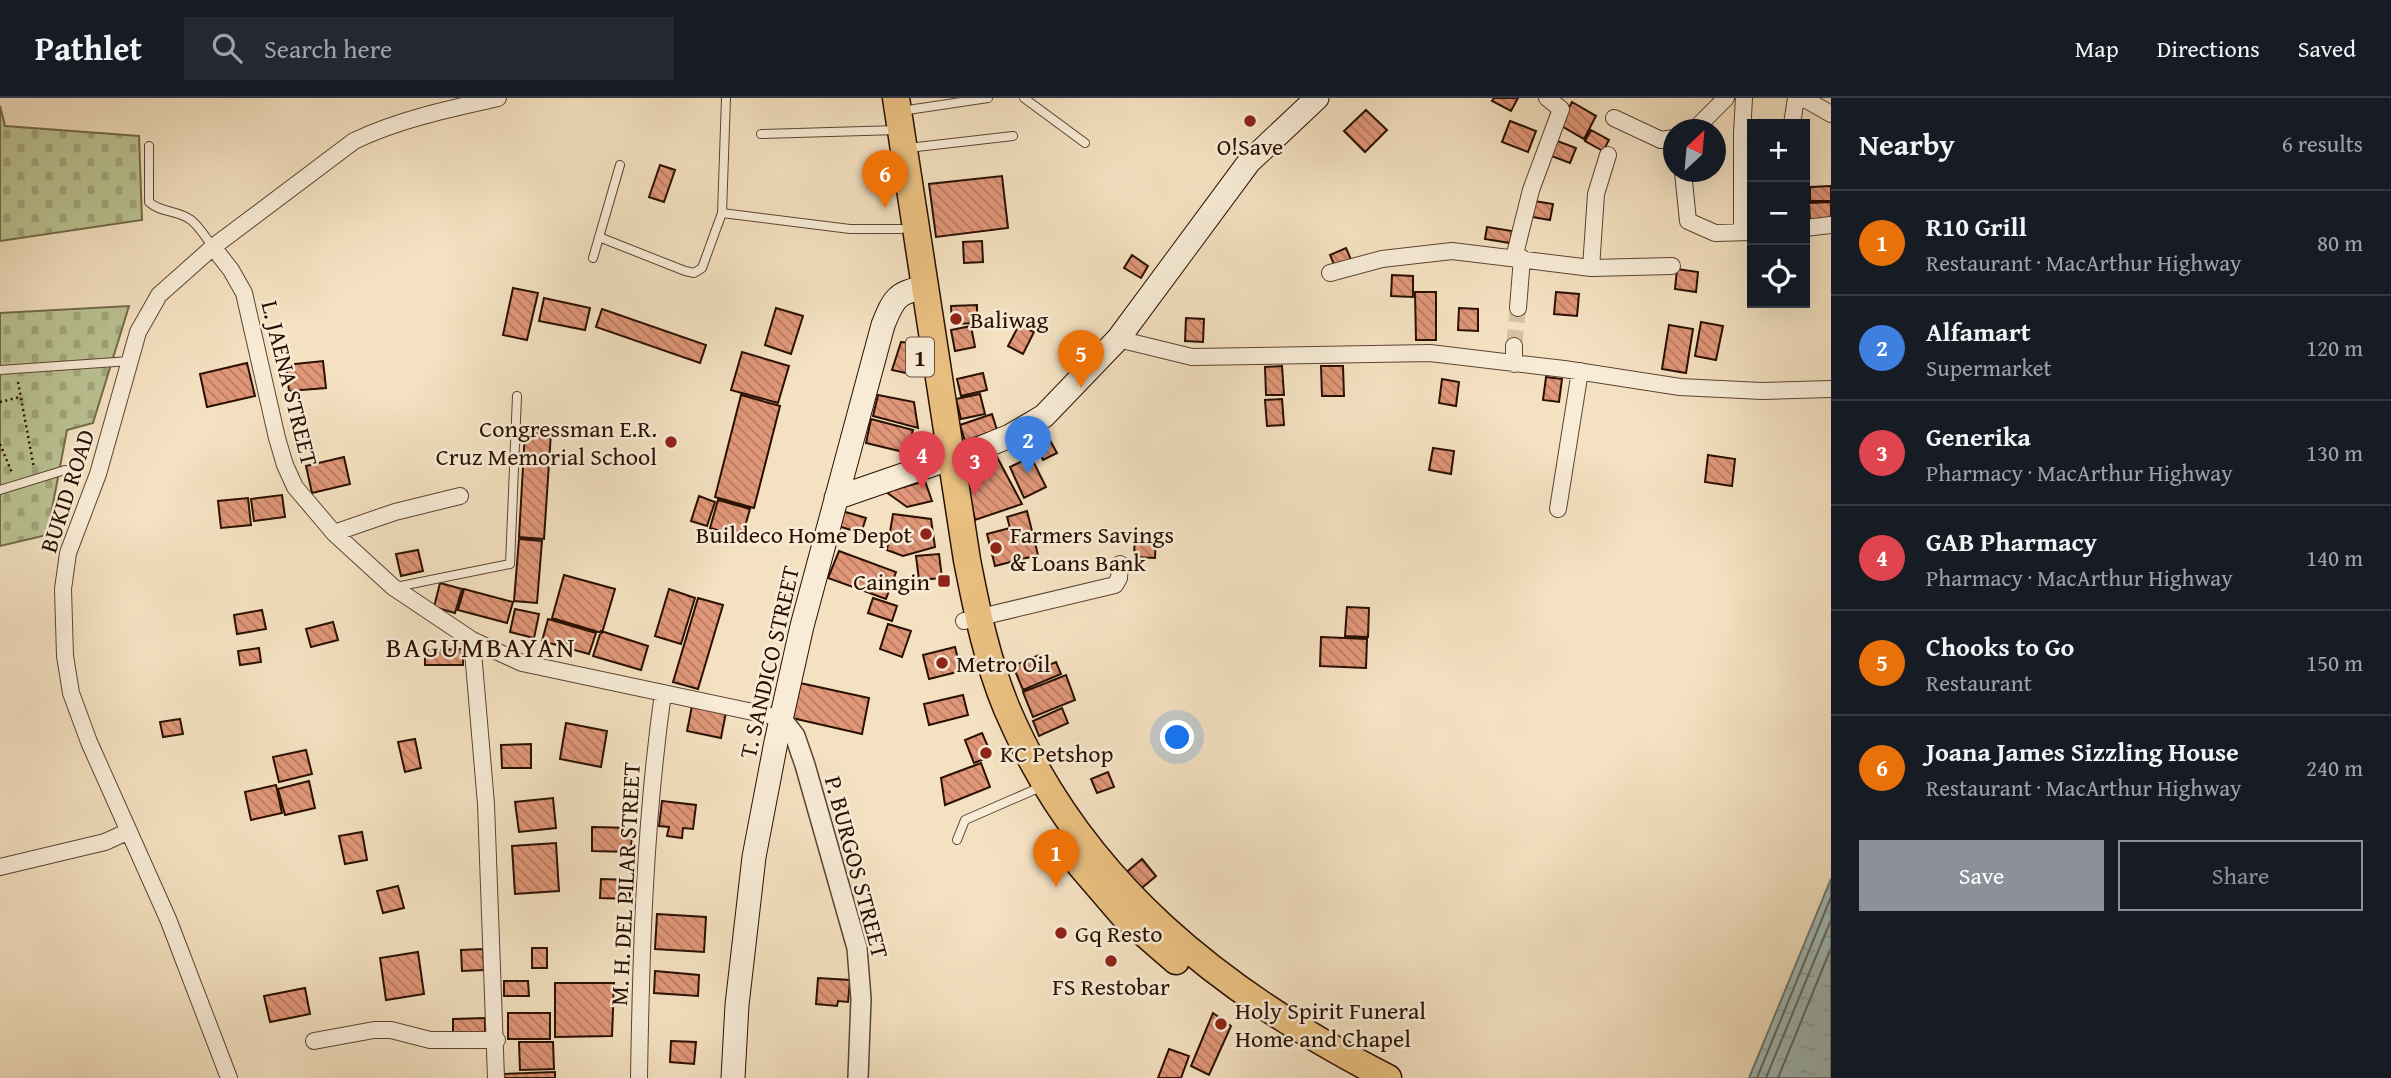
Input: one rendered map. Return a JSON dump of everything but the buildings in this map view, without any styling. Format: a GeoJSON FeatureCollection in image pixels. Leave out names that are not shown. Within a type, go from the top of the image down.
{"type":"FeatureCollection","features":[{"type":"Feature","properties":{"kind":"highway","name":"1"},"geometry":{"type":"LineString","coordinates":[[899,122],[918,288],[944,461],[965,548],[971,620],[987,701],[1039,789],[1074,857],[1100,891],[1151,940],[1222,996],[1355,1078]]}},
{"type":"Feature","properties":{"kind":"highway","name":"1"},"geometry":{"type":"LineString","coordinates":[[908,183],[901,229],[918,288]]}},
{"type":"Feature","properties":{"kind":"highway","name":"1"},"geometry":{"type":"LineString","coordinates":[[1039,789],[1114,879],[1168,932],[1226,980],[1324,1043],[1388,1078]]}},
{"type":"Feature","properties":{"kind":"main road"},"geometry":{"type":"LineString","coordinates":[[836,498],[1010,436],[1044,416],[1118,339],[1249,162],[1317,98]]}},
{"type":"Feature","properties":{"kind":"main road","name":"T. SANDICO STREET"},"geometry":{"type":"LineString","coordinates":[[733,1078],[737,1005],[754,857],[781,718],[805,614],[883,325],[896,298],[918,288]]}},
{"type":"Feature","properties":{"kind":"street","name":"BUKID ROAD"},"geometry":{"type":"LineString","coordinates":[[229,1078],[168,919],[89,742],[71,693],[65,656],[63,589],[68,553],[98,474],[138,332],[159,295],[213,247],[354,141],[408,120],[498,98]]}},
{"type":"Feature","properties":{"kind":"street"},"geometry":{"type":"LineString","coordinates":[[1518,308],[1518,258],[1531,190],[1566,103],[1547,98]]}},
{"type":"Feature","properties":{"kind":"street"},"geometry":{"type":"LineString","coordinates":[[1705,119],[1726,98]]}},
{"type":"Feature","properties":{"kind":"street"},"geometry":{"type":"LineString","coordinates":[[1684,182],[1688,221],[1715,233],[1747,232],[1742,133],[1744,98]]}},
{"type":"Feature","properties":{"kind":"street"},"geometry":{"type":"LineString","coordinates":[[1792,119],[1796,98]]}},
{"type":"Feature","properties":{"kind":"street"},"geometry":{"type":"LineString","coordinates":[[1803,98],[1831,114]]}},
{"type":"Feature","properties":{"kind":"street"},"geometry":{"type":"LineString","coordinates":[[1614,118],[1663,140]]}},
{"type":"Feature","properties":{"kind":"street"},"geometry":{"type":"LineString","coordinates":[[1591,268],[1596,194],[1608,155]]}},
{"type":"Feature","properties":{"kind":"street"},"geometry":{"type":"LineString","coordinates":[[1810,227],[1831,225]]}},
{"type":"Feature","properties":{"kind":"street","name":"L. JAENA STREET"},"geometry":{"type":"LineString","coordinates":[[213,247],[244,293],[285,465],[295,487],[334,534],[393,587],[472,640],[522,663],[781,718]]}},
{"type":"Feature","properties":{"kind":"street"},"geometry":{"type":"LineString","coordinates":[[1330,273],[1382,259],[1452,251],[1591,268],[1672,266]]}},
{"type":"Feature","properties":{"kind":"street"},"geometry":{"type":"LineString","coordinates":[[1118,339],[1192,357],[1430,353],[1580,371],[1680,387],[1762,391],[1831,389]]}},
{"type":"Feature","properties":{"kind":"street"},"geometry":{"type":"LineString","coordinates":[[1514,346],[1514,364]]}},
{"type":"Feature","properties":{"kind":"street"},"geometry":{"type":"LineString","coordinates":[[1558,509],[1580,371]]}},
{"type":"Feature","properties":{"kind":"street"},"geometry":{"type":"LineString","coordinates":[[334,534],[395,512],[460,496]]}},
{"type":"Feature","properties":{"kind":"street"},"geometry":{"type":"LineString","coordinates":[[971,620],[1115,585],[1119,578],[1120,564]]}},
{"type":"Feature","properties":{"kind":"street"},"geometry":{"type":"LineString","coordinates":[[472,640],[486,804],[497,1040],[496,1078]]}},
{"type":"Feature","properties":{"kind":"street","name":"M. H. DEL PILAR STREET"},"geometry":{"type":"LineString","coordinates":[[639,1078],[644,883],[652,771],[663,693]]}},
{"type":"Feature","properties":{"kind":"street","name":"P. BURGOS STREET"},"geometry":{"type":"LineString","coordinates":[[781,718],[795,736],[805,765],[857,948],[861,999],[858,1078]]}},
{"type":"Feature","properties":{"kind":"street"},"geometry":{"type":"LineString","coordinates":[[0,867],[105,842],[129,831]]}},
{"type":"Feature","properties":{"kind":"street"},"geometry":{"type":"LineString","coordinates":[[314,1041],[374,1030],[391,1030],[430,1040],[497,1040]]}},
{"type":"Feature","properties":{"kind":"lane"},"geometry":{"type":"LineString","coordinates":[[599,237],[685,271],[694,273],[702,268],[722,213],[726,98]]}},
{"type":"Feature","properties":{"kind":"lane"},"geometry":{"type":"LineString","coordinates":[[761,134],[899,122],[988,98]]}},
{"type":"Feature","properties":{"kind":"lane"},"geometry":{"type":"LineString","coordinates":[[1024,98],[1085,143]]}},
{"type":"Feature","properties":{"kind":"lane"},"geometry":{"type":"LineString","coordinates":[[899,122],[1013,136]]}},
{"type":"Feature","properties":{"kind":"lane"},"geometry":{"type":"LineString","coordinates":[[149,146],[149,202],[156,209],[177,213],[191,220],[213,247]]}},
{"type":"Feature","properties":{"kind":"lane"},"geometry":{"type":"LineString","coordinates":[[593,258],[620,165]]}},
{"type":"Feature","properties":{"kind":"lane"},"geometry":{"type":"LineString","coordinates":[[722,213],[850,229],[901,229]]}},
{"type":"Feature","properties":{"kind":"lane"},"geometry":{"type":"LineString","coordinates":[[1,368],[131,361]]}},
{"type":"Feature","properties":{"kind":"lane"},"geometry":{"type":"LineString","coordinates":[[393,587],[510,564],[517,396]]}},
{"type":"Feature","properties":{"kind":"lane"},"geometry":{"type":"LineString","coordinates":[[0,490],[65,470]]}},
{"type":"Feature","properties":{"kind":"lane"},"geometry":{"type":"LineString","coordinates":[[957,840],[965,820],[1039,789]]}},
{"type":"Feature","properties":{"kind":"path"},"geometry":{"type":"LineString","coordinates":[[17,367],[36,479]]}},
{"type":"Feature","properties":{"kind":"path"},"geometry":{"type":"LineString","coordinates":[[0,402],[20,397]]}},
{"type":"Feature","properties":{"kind":"path"},"geometry":{"type":"LineString","coordinates":[[0,444],[17,485]]}},
{"type":"Feature","properties":{"kind":"green space"},"geometry":{"type":"Polygon","coordinates":[[[0,106],[5,126],[139,136],[142,220],[0,241],[0,106]]]}},
{"type":"Feature","properties":{"kind":"green space"},"geometry":{"type":"Polygon","coordinates":[[[129,306],[93,423],[67,430],[47,535],[0,546],[0,313],[129,306]]]}},
{"type":"Feature","properties":{"kind":"water"},"geometry":{"type":"Polygon","coordinates":[[[1831,879],[1831,1078],[1749,1078],[1831,879]]]}},
{"type":"Feature","properties":{"kind":"tunnel"},"geometry":{"type":"LineString","coordinates":[[1514,346],[1518,308]]}},
{"type":"Feature","properties":{"kind":"place","name":"O!Save"},"geometry":{"type":"Point","coordinates":[1250,121]}},
{"type":"Feature","properties":{"kind":"place","name":"Joana James Sizzling House"},"geometry":{"type":"Point","coordinates":[885,208]}},
{"type":"Feature","properties":{"kind":"place","name":"Baliwag"},"geometry":{"type":"Point","coordinates":[956,319]}},
{"type":"Feature","properties":{"kind":"place","name":"Chooks to Go"},"geometry":{"type":"Point","coordinates":[1081,388]}},
{"type":"Feature","properties":{"kind":"place","name":"Congressman E.R. Cruz Memorial School"},"geometry":{"type":"Point","coordinates":[671,442]}},
{"type":"Feature","properties":{"kind":"place","name":"Alfamart"},"geometry":{"type":"Point","coordinates":[1028,474]}},
{"type":"Feature","properties":{"kind":"place","name":"GAB Pharmacy"},"geometry":{"type":"Point","coordinates":[922,489]}},
{"type":"Feature","properties":{"kind":"place","name":"Generika"},"geometry":{"type":"Point","coordinates":[975,495]}},
{"type":"Feature","properties":{"kind":"place","name":"Buildeco Home Depot"},"geometry":{"type":"Point","coordinates":[926,534]}},
{"type":"Feature","properties":{"kind":"place","name":"Farmers Savings & Loans Bank"},"geometry":{"type":"Point","coordinates":[996,548]}},
{"type":"Feature","properties":{"kind":"place","name":"Caingin"},"geometry":{"type":"Point","coordinates":[944,581]}},
{"type":"Feature","properties":{"kind":"place","name":"Metro Oil"},"geometry":{"type":"Point","coordinates":[942,663]}},
{"type":"Feature","properties":{"kind":"place","name":"KC Petshop"},"geometry":{"type":"Point","coordinates":[986,753]}},
{"type":"Feature","properties":{"kind":"place","name":"R10 Grill"},"geometry":{"type":"Point","coordinates":[1056,887]}},
{"type":"Feature","properties":{"kind":"place","name":"Gq Resto"},"geometry":{"type":"Point","coordinates":[1061,933]}},
{"type":"Feature","properties":{"kind":"place","name":"FS Restobar"},"geometry":{"type":"Point","coordinates":[1111,961]}},
{"type":"Feature","properties":{"kind":"place","name":"Holy Spirit Funeral Home and Chapel"},"geometry":{"type":"Point","coordinates":[1221,1024]}},
{"type":"Feature","properties":{"kind":"district","name":"BAGUMBAYAN"},"geometry":{"type":"Point","coordinates":[481,646]}}]}
